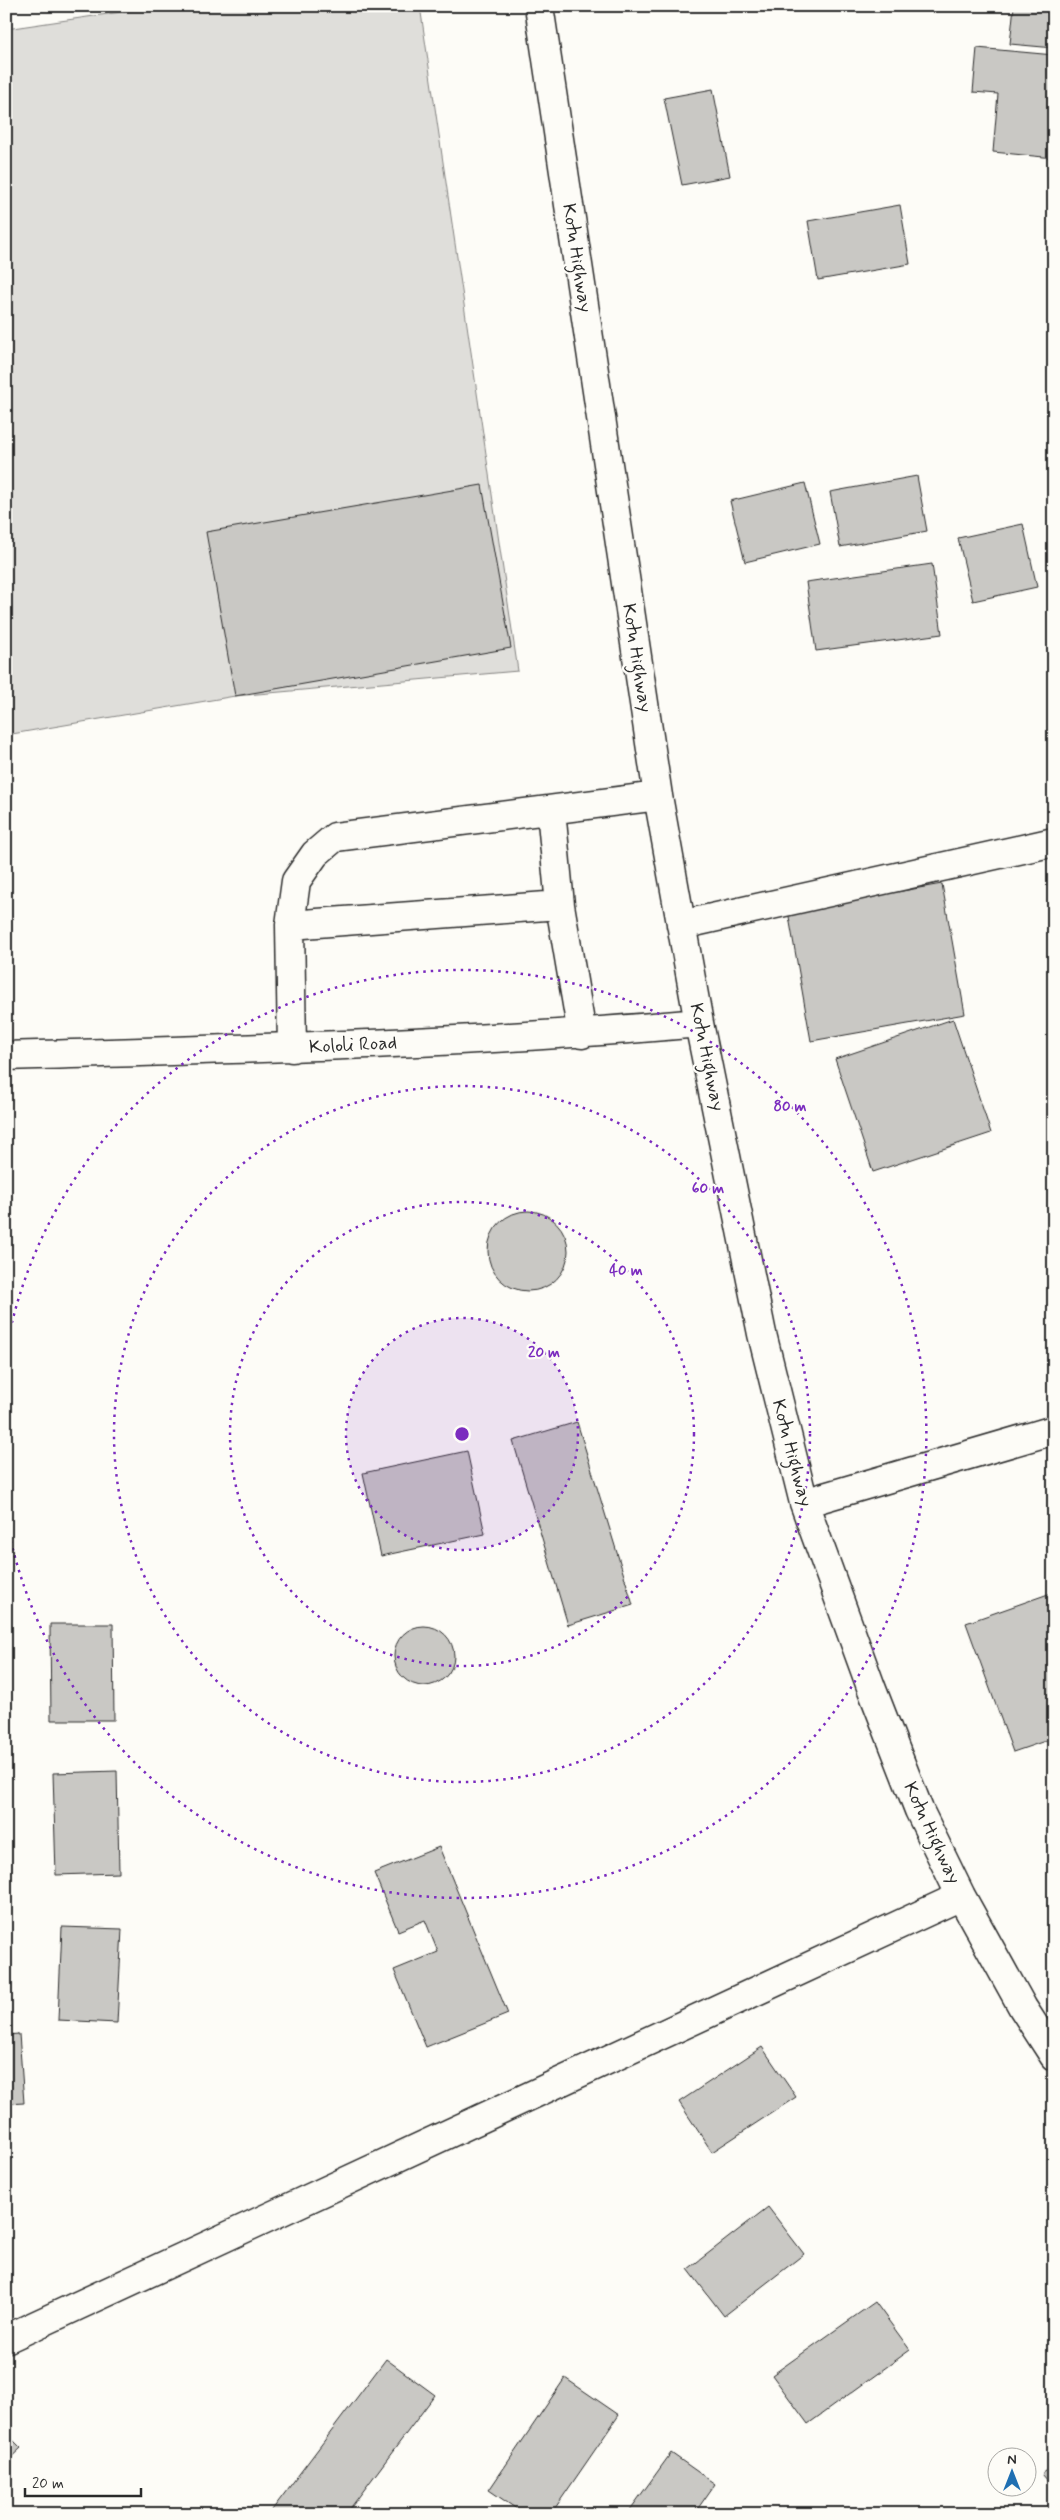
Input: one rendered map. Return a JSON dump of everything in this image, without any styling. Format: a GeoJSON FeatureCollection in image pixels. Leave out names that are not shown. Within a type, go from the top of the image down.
{"type":"FeatureCollection","features":[{"type":"Feature","properties":{"kind":"street","name":"Kotu Highway"},"geometry":{"type":"LineString","coordinates":[[539,6],[658,796],[699,1023],[762,1334],[804,1503],[871,1687],[919,1810],[961,1896],[1024,2008],[1054,2056]]}},
{"type":"Feature","properties":{"kind":"street"},"geometry":{"type":"LineString","coordinates":[[292,1048],[290,925],[296,881],[315,854],[335,837],[658,796]]}},
{"type":"Feature","properties":{"kind":"street"},"geometry":{"type":"LineString","coordinates":[[551,810],[560,905],[582,1034]]}},
{"type":"Feature","properties":{"kind":"street"},"geometry":{"type":"LineString","coordinates":[[681,925],[1054,842]]}},
{"type":"Feature","properties":{"kind":"street"},"geometry":{"type":"LineString","coordinates":[[290,925],[560,905]]}},
{"type":"Feature","properties":{"kind":"street","name":"Kololi Road"},"geometry":{"type":"LineString","coordinates":[[6,1056],[292,1048],[582,1034],[699,1023]]}},
{"type":"Feature","properties":{"kind":"street"},"geometry":{"type":"LineString","coordinates":[[804,1503],[1054,1430]]}},
{"type":"Feature","properties":{"kind":"street"},"geometry":{"type":"LineString","coordinates":[[6,2338],[961,1896]]}},
{"type":"Feature","properties":{"kind":"shaded area"},"geometry":{"type":"Polygon","coordinates":[[[162,6],[420,6],[518,671],[235,696],[6,735],[6,29],[162,6]]]}},
{"type":"Feature","properties":{"kind":"building"},"geometry":{"type":"Polygon","coordinates":[[[1014,6],[1054,6],[1054,48],[1010,44],[1014,6]]]}},
{"type":"Feature","properties":{"kind":"building"},"geometry":{"type":"Polygon","coordinates":[[[977,48],[1054,55],[1054,158],[993,152],[998,94],[973,92],[977,48]]]}},
{"type":"Feature","properties":{"kind":"building"},"geometry":{"type":"Polygon","coordinates":[[[713,89],[730,176],[682,185],[664,98],[713,89]]]}},
{"type":"Feature","properties":{"kind":"building"},"geometry":{"type":"Polygon","coordinates":[[[900,205],[910,264],[818,280],[808,221],[900,205]]]}},
{"type":"Feature","properties":{"kind":"building"},"geometry":{"type":"Polygon","coordinates":[[[917,476],[927,531],[840,547],[830,492],[917,476]]]}},
{"type":"Feature","properties":{"kind":"building"},"geometry":{"type":"Polygon","coordinates":[[[805,483],[820,544],[745,562],[730,501],[805,483]]]}},
{"type":"Feature","properties":{"kind":"building"},"geometry":{"type":"Polygon","coordinates":[[[482,485],[511,648],[235,696],[206,532],[482,485]]]}},
{"type":"Feature","properties":{"kind":"building"},"geometry":{"type":"Polygon","coordinates":[[[1023,524],[1037,587],[973,601],[958,538],[1023,524]]]}},
{"type":"Feature","properties":{"kind":"building"},"geometry":{"type":"Polygon","coordinates":[[[932,564],[942,634],[816,651],[806,582],[932,564]]]}},
{"type":"Feature","properties":{"kind":"building"},"geometry":{"type":"Polygon","coordinates":[[[942,884],[965,1014],[811,1041],[788,911],[942,884]]]}},
{"type":"Feature","properties":{"kind":"building"},"geometry":{"type":"Polygon","coordinates":[[[953,1019],[991,1133],[873,1172],[835,1059],[953,1019]]]}},
{"type":"Feature","properties":{"kind":"building"},"geometry":{"type":"Polygon","coordinates":[[[528,1211],[543,1214],[556,1223],[565,1236],[568,1251],[565,1266],[556,1279],[543,1288],[528,1291],[513,1288],[500,1279],[491,1266],[488,1251],[491,1236],[500,1223],[513,1214],[528,1211]]]}},
{"type":"Feature","properties":{"kind":"building"},"geometry":{"type":"Polygon","coordinates":[[[577,1422],[633,1605],[568,1625],[513,1441],[577,1422]]]}},
{"type":"Feature","properties":{"kind":"building"},"geometry":{"type":"Polygon","coordinates":[[[467,1451],[485,1534],[381,1556],[363,1473],[467,1451]]]}},
{"type":"Feature","properties":{"kind":"building"},"geometry":{"type":"Polygon","coordinates":[[[1054,1592],[1054,1738],[1013,1752],[966,1623],[1054,1592]]]}},
{"type":"Feature","properties":{"kind":"building"},"geometry":{"type":"Polygon","coordinates":[[[50,1624],[113,1624],[114,1720],[51,1720],[50,1624]]]}},
{"type":"Feature","properties":{"kind":"building"},"geometry":{"type":"Polygon","coordinates":[[[424,1626],[440,1631],[445,1635],[449,1640],[454,1656],[449,1672],[445,1677],[440,1681],[424,1686],[408,1681],[403,1677],[399,1672],[394,1656],[399,1640],[403,1635],[408,1631],[424,1626]]]}},
{"type":"Feature","properties":{"kind":"building"},"geometry":{"type":"Polygon","coordinates":[[[117,1771],[119,1873],[56,1875],[53,1773],[117,1771]]]}},
{"type":"Feature","properties":{"kind":"building"},"geometry":{"type":"Polygon","coordinates":[[[439,1847],[508,2014],[426,2047],[394,1970],[438,1952],[425,1920],[398,1931],[374,1873],[439,1847]]]}},
{"type":"Feature","properties":{"kind":"building"},"geometry":{"type":"Polygon","coordinates":[[[62,1927],[122,1929],[117,2023],[58,2020],[62,1927]]]}},
{"type":"Feature","properties":{"kind":"building"},"geometry":{"type":"Polygon","coordinates":[[[19,2034],[24,2103],[6,2104],[6,2035],[19,2034]]]}},
{"type":"Feature","properties":{"kind":"building"},"geometry":{"type":"Polygon","coordinates":[[[762,2047],[796,2097],[712,2152],[679,2102],[762,2047]]]}},
{"type":"Feature","properties":{"kind":"building"},"geometry":{"type":"Polygon","coordinates":[[[768,2207],[804,2254],[724,2316],[688,2269],[768,2207]]]}},
{"type":"Feature","properties":{"kind":"building"},"geometry":{"type":"Polygon","coordinates":[[[875,2302],[910,2350],[808,2424],[772,2375],[875,2302]]]}},
{"type":"Feature","properties":{"kind":"building"},"geometry":{"type":"Polygon","coordinates":[[[386,2359],[435,2395],[346,2514],[269,2514],[386,2359]]]}},
{"type":"Feature","properties":{"kind":"building"},"geometry":{"type":"Polygon","coordinates":[[[565,2378],[619,2415],[551,2514],[524,2514],[489,2490],[565,2378]]]}},
{"type":"Feature","properties":{"kind":"building"},"geometry":{"type":"Polygon","coordinates":[[[6,2433],[21,2448],[6,2462],[6,2433]]]}},
{"type":"Feature","properties":{"kind":"building"},"geometry":{"type":"Polygon","coordinates":[[[671,2453],[715,2484],[694,2514],[627,2514],[671,2453]]]}},
{"type":"Feature","properties":{"kind":"building"},"geometry":{"type":"Polygon","coordinates":[[[1054,2465],[1054,2488],[1042,2474],[1054,2465]]]}}]}
